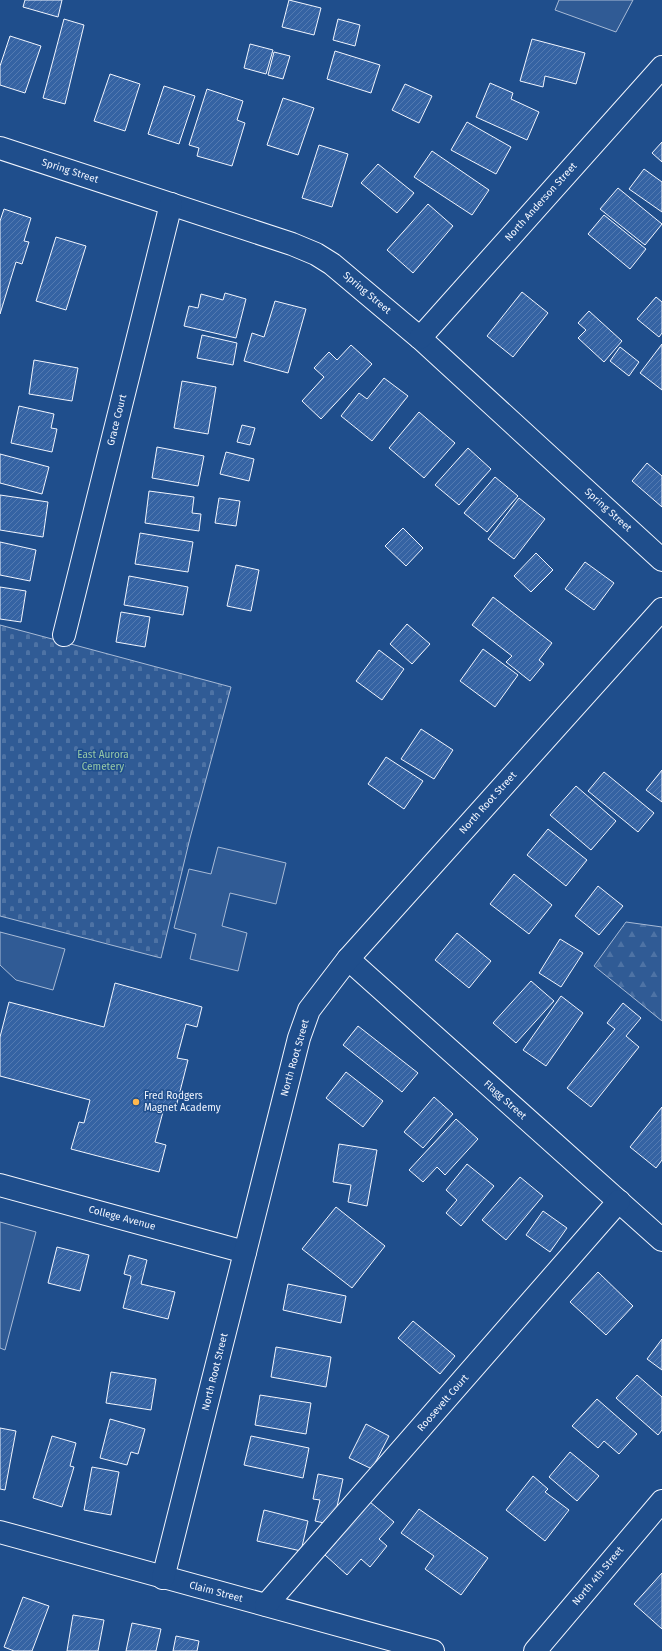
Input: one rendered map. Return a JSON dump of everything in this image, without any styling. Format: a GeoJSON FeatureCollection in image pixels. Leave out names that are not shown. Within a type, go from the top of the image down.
{"type":"FeatureCollection","features":[{"type":"Feature","properties":{"kind":"street","name":"North Anderson Street"},"geometry":{"type":"LineString","coordinates":[[420,338],[662,67]]}},
{"type":"Feature","properties":{"kind":"street","name":"Spring Street"},"geometry":{"type":"LineString","coordinates":[[0,148],[292,244],[316,254],[332,264],[420,338],[662,560]]}},
{"type":"Feature","properties":{"kind":"street","name":"Grace Court"},"geometry":{"type":"LineString","coordinates":[[64,635],[171,204]]}},
{"type":"Feature","properties":{"kind":"street","name":"North Root Street"},"geometry":{"type":"LineString","coordinates":[[163,1578],[299,1038],[309,1010],[348,959],[662,609]]}},
{"type":"Feature","properties":{"kind":"street","name":"Flagg Street"},"geometry":{"type":"LineString","coordinates":[[348,959],[662,1240]]}},
{"type":"Feature","properties":{"kind":"street","name":"College Avenue"},"geometry":{"type":"LineString","coordinates":[[0,1185],[245,1252]]}},
{"type":"Feature","properties":{"kind":"street","name":"Roosevelt Court"},"geometry":{"type":"LineString","coordinates":[[266,1605],[619,1201]]}},
{"type":"Feature","properties":{"kind":"street","name":"North 4th Street"},"geometry":{"type":"LineString","coordinates":[[535,1651],[662,1501]]}},
{"type":"Feature","properties":{"kind":"street","name":"Claim Street"},"geometry":{"type":"LineString","coordinates":[[0,1532],[433,1651]]}},
{"type":"Feature","properties":{"kind":"green space","name":"East Aurora Cemetery"},"geometry":{"type":"Polygon","coordinates":[[[0,625],[231,687],[190,838],[161,958],[0,916],[0,625]]]}},
{"type":"Feature","properties":{"kind":"green space"},"geometry":{"type":"Polygon","coordinates":[[[626,922],[662,927],[662,1021],[594,966],[626,922]]]}},
{"type":"Feature","properties":{"kind":"shaded area"},"geometry":{"type":"Polygon","coordinates":[[[559,0],[633,0],[616,32],[555,10],[559,0]]]}},
{"type":"Feature","properties":{"kind":"shaded area"},"geometry":{"type":"Polygon","coordinates":[[[218,847],[286,863],[276,904],[230,893],[222,926],[247,933],[238,971],[190,959],[196,934],[174,928],[189,869],[211,874],[218,847]]]}},
{"type":"Feature","properties":{"kind":"shaded area"},"geometry":{"type":"Polygon","coordinates":[[[0,932],[65,949],[53,990],[16,980],[0,965],[0,932]]]}},
{"type":"Feature","properties":{"kind":"shaded area"},"geometry":{"type":"Polygon","coordinates":[[[0,1222],[36,1232],[5,1350],[0,1348],[0,1222]]]}},
{"type":"Feature","properties":{"kind":"building"},"geometry":{"type":"Polygon","coordinates":[[[25,0],[62,0],[58,17],[23,7],[25,0]]]}},
{"type":"Feature","properties":{"kind":"building"},"geometry":{"type":"Polygon","coordinates":[[[289,0],[321,8],[314,35],[282,27],[289,0]]]}},
{"type":"Feature","properties":{"kind":"building"},"geometry":{"type":"Polygon","coordinates":[[[64,19],[84,25],[65,104],[43,98],[64,19]]]}},
{"type":"Feature","properties":{"kind":"building"},"geometry":{"type":"Polygon","coordinates":[[[338,19],[360,25],[355,46],[333,40],[338,19]]]}},
{"type":"Feature","properties":{"kind":"building"},"geometry":{"type":"Polygon","coordinates":[[[10,36],[41,46],[25,93],[0,85],[0,66],[10,36]]]}},
{"type":"Feature","properties":{"kind":"building"},"geometry":{"type":"Polygon","coordinates":[[[532,39],[585,53],[576,84],[545,76],[543,87],[520,81],[532,39]]]}},
{"type":"Feature","properties":{"kind":"building"},"geometry":{"type":"Polygon","coordinates":[[[250,44],[273,50],[266,74],[244,68],[250,44]]]}},
{"type":"Feature","properties":{"kind":"building"},"geometry":{"type":"Polygon","coordinates":[[[335,51],[380,65],[371,93],[327,79],[335,51]]]}},
{"type":"Feature","properties":{"kind":"building"},"geometry":{"type":"Polygon","coordinates":[[[274,52],[290,56],[283,79],[268,75],[274,52]]]}},
{"type":"Feature","properties":{"kind":"building"},"geometry":{"type":"Polygon","coordinates":[[[110,74],[140,84],[125,131],[94,121],[110,74]]]}},
{"type":"Feature","properties":{"kind":"building"},"geometry":{"type":"Polygon","coordinates":[[[490,83],[513,93],[511,99],[539,112],[527,140],[476,117],[490,83]]]}},
{"type":"Feature","properties":{"kind":"building"},"geometry":{"type":"Polygon","coordinates":[[[405,84],[432,96],[419,123],[392,110],[405,84]]]}},
{"type":"Feature","properties":{"kind":"building"},"geometry":{"type":"Polygon","coordinates":[[[164,86],[195,96],[179,144],[148,134],[164,86]]]}},
{"type":"Feature","properties":{"kind":"building"},"geometry":{"type":"Polygon","coordinates":[[[207,89],[243,101],[237,120],[245,123],[232,166],[197,156],[199,148],[189,145],[207,89]]]}},
{"type":"Feature","properties":{"kind":"building"},"geometry":{"type":"Polygon","coordinates":[[[283,98],[314,108],[298,155],[267,145],[283,98]]]}},
{"type":"Feature","properties":{"kind":"building"},"geometry":{"type":"Polygon","coordinates":[[[467,122],[511,147],[496,174],[451,150],[467,122]]]}},
{"type":"Feature","properties":{"kind":"building"},"geometry":{"type":"Polygon","coordinates":[[[662,142],[662,162],[652,153],[662,142]]]}},
{"type":"Feature","properties":{"kind":"building"},"geometry":{"type":"Polygon","coordinates":[[[319,145],[348,154],[332,207],[302,198],[319,145]]]}},
{"type":"Feature","properties":{"kind":"building"},"geometry":{"type":"Polygon","coordinates":[[[432,151],[489,190],[472,215],[414,177],[432,151]]]}},
{"type":"Feature","properties":{"kind":"building"},"geometry":{"type":"Polygon","coordinates":[[[378,164],[414,193],[397,213],[361,183],[378,164]]]}},
{"type":"Feature","properties":{"kind":"building"},"geometry":{"type":"Polygon","coordinates":[[[644,169],[662,182],[662,212],[629,189],[644,169]]]}},
{"type":"Feature","properties":{"kind":"building"},"geometry":{"type":"Polygon","coordinates":[[[618,188],[662,224],[645,245],[600,209],[618,188]]]}},
{"type":"Feature","properties":{"kind":"building"},"geometry":{"type":"Polygon","coordinates":[[[428,204],[453,226],[413,273],[387,250],[428,204]]]}},
{"type":"Feature","properties":{"kind":"building"},"geometry":{"type":"Polygon","coordinates":[[[4,209],[31,218],[24,241],[29,242],[22,264],[16,262],[0,314],[0,221],[4,209]]]}},
{"type":"Feature","properties":{"kind":"building"},"geometry":{"type":"Polygon","coordinates":[[[604,215],[646,249],[630,269],[588,234],[604,215]]]}},
{"type":"Feature","properties":{"kind":"building"},"geometry":{"type":"Polygon","coordinates":[[[56,237],[86,246],[66,310],[36,301],[56,237]]]}},
{"type":"Feature","properties":{"kind":"building"},"geometry":{"type":"Polygon","coordinates":[[[522,292],[548,313],[513,357],[487,336],[522,292]]]}},
{"type":"Feature","properties":{"kind":"building"},"geometry":{"type":"Polygon","coordinates":[[[225,293],[246,299],[236,338],[184,326],[189,306],[198,308],[201,294],[223,300],[225,293]]]}},
{"type":"Feature","properties":{"kind":"building"},"geometry":{"type":"Polygon","coordinates":[[[656,297],[662,302],[662,333],[659,337],[637,319],[656,297]]]}},
{"type":"Feature","properties":{"kind":"building"},"geometry":{"type":"Polygon","coordinates":[[[275,301],[306,309],[288,373],[244,361],[252,333],[264,337],[275,301]]]}},
{"type":"Feature","properties":{"kind":"building"},"geometry":{"type":"Polygon","coordinates":[[[589,311],[622,341],[604,362],[578,338],[586,330],[578,323],[589,311]]]}},
{"type":"Feature","properties":{"kind":"building"},"geometry":{"type":"Polygon","coordinates":[[[202,335],[237,343],[233,365],[197,358],[202,335]]]}},
{"type":"Feature","properties":{"kind":"building"},"geometry":{"type":"Polygon","coordinates":[[[662,344],[662,390],[640,373],[662,344]]]}},
{"type":"Feature","properties":{"kind":"building"},"geometry":{"type":"Polygon","coordinates":[[[351,345],[372,364],[321,419],[302,401],[324,377],[314,368],[329,352],[337,360],[351,345]]]}},
{"type":"Feature","properties":{"kind":"building"},"geometry":{"type":"Polygon","coordinates":[[[620,347],[639,362],[629,376],[610,361],[620,347]]]}},
{"type":"Feature","properties":{"kind":"building"},"geometry":{"type":"Polygon","coordinates":[[[34,360],[78,368],[72,401],[29,394],[34,360]]]}},
{"type":"Feature","properties":{"kind":"building"},"geometry":{"type":"Polygon","coordinates":[[[384,378],[408,396],[372,441],[341,416],[359,393],[367,399],[384,378]]]}},
{"type":"Feature","properties":{"kind":"building"},"geometry":{"type":"Polygon","coordinates":[[[182,381],[216,387],[208,434],[174,428],[182,381]]]}},
{"type":"Feature","properties":{"kind":"building"},"geometry":{"type":"Polygon","coordinates":[[[19,406],[54,414],[51,428],[57,429],[52,452],[11,443],[19,406]]]}},
{"type":"Feature","properties":{"kind":"building"},"geometry":{"type":"Polygon","coordinates":[[[419,412],[455,443],[424,478],[389,448],[419,412]]]}},
{"type":"Feature","properties":{"kind":"building"},"geometry":{"type":"Polygon","coordinates":[[[242,425],[255,428],[250,445],[237,442],[242,425]]]}},
{"type":"Feature","properties":{"kind":"building"},"geometry":{"type":"Polygon","coordinates":[[[157,447],[204,456],[198,486],[152,478],[157,447]]]}},
{"type":"Feature","properties":{"kind":"building"},"geometry":{"type":"Polygon","coordinates":[[[468,448],[491,469],[459,505],[435,485],[468,448]]]}},
{"type":"Feature","properties":{"kind":"building"},"geometry":{"type":"Polygon","coordinates":[[[226,452],[254,459],[249,481],[220,474],[226,452]]]}},
{"type":"Feature","properties":{"kind":"building"},"geometry":{"type":"Polygon","coordinates":[[[0,454],[49,467],[42,494],[0,483],[0,454]]]}},
{"type":"Feature","properties":{"kind":"building"},"geometry":{"type":"Polygon","coordinates":[[[647,463],[662,476],[662,507],[632,481],[647,463]]]}},
{"type":"Feature","properties":{"kind":"building"},"geometry":{"type":"Polygon","coordinates":[[[495,477],[518,496],[487,532],[464,513],[495,477]]]}},
{"type":"Feature","properties":{"kind":"building"},"geometry":{"type":"Polygon","coordinates":[[[149,491],[194,497],[192,513],[201,514],[199,531],[145,523],[149,491]]]}},
{"type":"Feature","properties":{"kind":"building"},"geometry":{"type":"Polygon","coordinates":[[[0,495],[48,502],[43,537],[0,530],[0,495]]]}},
{"type":"Feature","properties":{"kind":"building"},"geometry":{"type":"Polygon","coordinates":[[[219,498],[240,501],[236,526],[215,523],[219,498]]]}},
{"type":"Feature","properties":{"kind":"building"},"geometry":{"type":"Polygon","coordinates":[[[519,498],[545,519],[514,559],[488,539],[519,498]]]}},
{"type":"Feature","properties":{"kind":"building"},"geometry":{"type":"Polygon","coordinates":[[[403,528],[423,548],[406,566],[385,546],[403,528]]]}},
{"type":"Feature","properties":{"kind":"building"},"geometry":{"type":"Polygon","coordinates":[[[140,533],[193,542],[188,572],[135,564],[140,533]]]}},
{"type":"Feature","properties":{"kind":"building"},"geometry":{"type":"Polygon","coordinates":[[[0,542],[36,550],[30,581],[0,575],[0,542]]]}},
{"type":"Feature","properties":{"kind":"building"},"geometry":{"type":"Polygon","coordinates":[[[536,553],[553,570],[531,592],[514,576],[536,553]]]}},
{"type":"Feature","properties":{"kind":"building"},"geometry":{"type":"Polygon","coordinates":[[[585,562],[614,583],[594,610],[565,589],[585,562]]]}},
{"type":"Feature","properties":{"kind":"building"},"geometry":{"type":"Polygon","coordinates":[[[236,565],[259,570],[251,611],[227,606],[236,565]]]}},
{"type":"Feature","properties":{"kind":"building"},"geometry":{"type":"Polygon","coordinates":[[[129,576],[188,587],[183,615],[124,605],[129,576]]]}},
{"type":"Feature","properties":{"kind":"building"},"geometry":{"type":"Polygon","coordinates":[[[0,587],[26,591],[21,622],[0,619],[0,587]]]}},
{"type":"Feature","properties":{"kind":"building"},"geometry":{"type":"Polygon","coordinates":[[[493,597],[552,643],[539,660],[544,664],[530,681],[506,662],[512,656],[472,625],[493,597]]]}},
{"type":"Feature","properties":{"kind":"building"},"geometry":{"type":"Polygon","coordinates":[[[121,612],[150,617],[145,647],[116,642],[121,612]]]}},
{"type":"Feature","properties":{"kind":"building"},"geometry":{"type":"Polygon","coordinates":[[[407,624],[430,644],[412,664],[390,644],[407,624]]]}},
{"type":"Feature","properties":{"kind":"building"},"geometry":{"type":"Polygon","coordinates":[[[483,649],[518,675],[495,707],[460,681],[483,649]]]}},
{"type":"Feature","properties":{"kind":"building"},"geometry":{"type":"Polygon","coordinates":[[[379,650],[404,669],[382,700],[356,681],[379,650]]]}},
{"type":"Feature","properties":{"kind":"building"},"geometry":{"type":"Polygon","coordinates":[[[421,729],[453,750],[434,779],[401,759],[421,729]]]}},
{"type":"Feature","properties":{"kind":"building"},"geometry":{"type":"Polygon","coordinates":[[[386,757],[423,781],[404,809],[368,784],[386,757]]]}},
{"type":"Feature","properties":{"kind":"building"},"geometry":{"type":"Polygon","coordinates":[[[662,770],[662,802],[646,790],[662,770]]]}},
{"type":"Feature","properties":{"kind":"building"},"geometry":{"type":"Polygon","coordinates":[[[604,772],[654,813],[638,832],[588,791],[604,772]]]}},
{"type":"Feature","properties":{"kind":"building"},"geometry":{"type":"Polygon","coordinates":[[[576,786],[616,821],[591,850],[550,815],[576,786]]]}},
{"type":"Feature","properties":{"kind":"building"},"geometry":{"type":"Polygon","coordinates":[[[548,829],[587,860],[566,886],[527,855],[548,829]]]}},
{"type":"Feature","properties":{"kind":"building"},"geometry":{"type":"Polygon","coordinates":[[[514,874],[552,905],[529,934],[490,904],[514,874]]]}},
{"type":"Feature","properties":{"kind":"building"},"geometry":{"type":"Polygon","coordinates":[[[598,886],[623,906],[599,935],[575,916],[598,886]]]}},
{"type":"Feature","properties":{"kind":"building"},"geometry":{"type":"Polygon","coordinates":[[[457,933],[491,961],[469,988],[435,960],[457,933]]]}},
{"type":"Feature","properties":{"kind":"building"},"geometry":{"type":"Polygon","coordinates":[[[560,939],[583,953],[561,987],[539,973],[560,939]]]}},
{"type":"Feature","properties":{"kind":"building"},"geometry":{"type":"Polygon","coordinates":[[[531,981],[554,1001],[516,1043],[493,1023],[531,981]]]}},
{"type":"Feature","properties":{"kind":"building"},"geometry":{"type":"Polygon","coordinates":[[[115,983],[202,1007],[197,1027],[186,1024],[177,1058],[188,1060],[175,1111],[164,1108],[155,1142],[166,1145],[159,1172],[71,1149],[79,1122],[84,1123],[90,1100],[0,1076],[0,1037],[9,1002],[104,1027],[115,983]]]}},
{"type":"Feature","properties":{"kind":"building"},"geometry":{"type":"Polygon","coordinates":[[[561,996],[583,1013],[546,1066],[523,1050],[561,996]]]}},
{"type":"Feature","properties":{"kind":"building"},"geometry":{"type":"Polygon","coordinates":[[[623,1003],[641,1018],[626,1036],[639,1047],[591,1107],[567,1088],[615,1029],[607,1023],[623,1003]]]}},
{"type":"Feature","properties":{"kind":"building"},"geometry":{"type":"Polygon","coordinates":[[[358,1026],[418,1073],[402,1092],[343,1045],[358,1026]]]}},
{"type":"Feature","properties":{"kind":"building"},"geometry":{"type":"Polygon","coordinates":[[[346,1072],[383,1101],[363,1127],[326,1098],[346,1072]]]}},
{"type":"Feature","properties":{"kind":"building"},"geometry":{"type":"Polygon","coordinates":[[[434,1097],[453,1114],[423,1148],[404,1132],[434,1097]]]}},
{"type":"Feature","properties":{"kind":"building"},"geometry":{"type":"Polygon","coordinates":[[[662,1107],[662,1160],[656,1168],[630,1147],[662,1107]]]}},
{"type":"Feature","properties":{"kind":"building"},"geometry":{"type":"Polygon","coordinates":[[[456,1119],[478,1139],[445,1175],[437,1167],[423,1182],[409,1170],[456,1119]]]}},
{"type":"Feature","properties":{"kind":"building"},"geometry":{"type":"Polygon","coordinates":[[[339,1144],[377,1150],[367,1206],[348,1202],[351,1185],[333,1182],[339,1144]]]}},
{"type":"Feature","properties":{"kind":"building"},"geometry":{"type":"Polygon","coordinates":[[[467,1164],[494,1186],[461,1226],[446,1213],[457,1200],[446,1190],[467,1164]]]}},
{"type":"Feature","properties":{"kind":"building"},"geometry":{"type":"Polygon","coordinates":[[[520,1177],[543,1196],[506,1240],[482,1220],[520,1177]]]}},
{"type":"Feature","properties":{"kind":"building"},"geometry":{"type":"Polygon","coordinates":[[[336,1207],[385,1246],[352,1288],[302,1249],[336,1207]]]}},
{"type":"Feature","properties":{"kind":"building"},"geometry":{"type":"Polygon","coordinates":[[[543,1211],[567,1228],[550,1252],[526,1235],[543,1211]]]}},
{"type":"Feature","properties":{"kind":"building"},"geometry":{"type":"Polygon","coordinates":[[[57,1247],[89,1255],[80,1291],[48,1283],[57,1247]]]}},
{"type":"Feature","properties":{"kind":"building"},"geometry":{"type":"Polygon","coordinates":[[[129,1255],[147,1260],[141,1284],[175,1292],[168,1319],[123,1308],[131,1276],[124,1274],[129,1255]]]}},
{"type":"Feature","properties":{"kind":"building"},"geometry":{"type":"Polygon","coordinates":[[[598,1272],[633,1306],[606,1335],[570,1302],[598,1272]]]}},
{"type":"Feature","properties":{"kind":"building"},"geometry":{"type":"Polygon","coordinates":[[[288,1284],[346,1296],[341,1323],[283,1310],[288,1284]]]}},
{"type":"Feature","properties":{"kind":"building"},"geometry":{"type":"Polygon","coordinates":[[[413,1321],[455,1356],[440,1374],[398,1338],[413,1321]]]}},
{"type":"Feature","properties":{"kind":"building"},"geometry":{"type":"Polygon","coordinates":[[[662,1339],[662,1370],[647,1359],[662,1339]]]}},
{"type":"Feature","properties":{"kind":"building"},"geometry":{"type":"Polygon","coordinates":[[[276,1347],[331,1357],[326,1387],[271,1377],[276,1347]]]}},
{"type":"Feature","properties":{"kind":"building"},"geometry":{"type":"Polygon","coordinates":[[[111,1372],[156,1379],[151,1410],[106,1403],[111,1372]]]}},
{"type":"Feature","properties":{"kind":"building"},"geometry":{"type":"Polygon","coordinates":[[[637,1375],[662,1397],[662,1430],[658,1435],[616,1398],[637,1375]]]}},
{"type":"Feature","properties":{"kind":"building"},"geometry":{"type":"Polygon","coordinates":[[[260,1395],[311,1403],[306,1434],[255,1425],[260,1395]]]}},
{"type":"Feature","properties":{"kind":"building"},"geometry":{"type":"Polygon","coordinates":[[[597,1399],[637,1434],[619,1454],[604,1441],[598,1448],[572,1426],[597,1399]]]}},
{"type":"Feature","properties":{"kind":"building"},"geometry":{"type":"Polygon","coordinates":[[[110,1419],[145,1429],[138,1454],[131,1452],[127,1465],[100,1458],[110,1419]]]}},
{"type":"Feature","properties":{"kind":"building"},"geometry":{"type":"Polygon","coordinates":[[[366,1424],[389,1436],[372,1469],[349,1458],[366,1424]]]}},
{"type":"Feature","properties":{"kind":"building"},"geometry":{"type":"Polygon","coordinates":[[[0,1428],[16,1431],[5,1490],[0,1489],[0,1428]]]}},
{"type":"Feature","properties":{"kind":"building"},"geometry":{"type":"Polygon","coordinates":[[[52,1436],[76,1443],[70,1466],[74,1467],[62,1507],[33,1498],[52,1436]]]}},
{"type":"Feature","properties":{"kind":"building"},"geometry":{"type":"Polygon","coordinates":[[[251,1436],[309,1448],[303,1478],[244,1465],[251,1436]]]}},
{"type":"Feature","properties":{"kind":"building"},"geometry":{"type":"Polygon","coordinates":[[[570,1452],[599,1476],[577,1501],[549,1477],[570,1452]]]}},
{"type":"Feature","properties":{"kind":"building"},"geometry":{"type":"Polygon","coordinates":[[[92,1467],[119,1472],[111,1515],[84,1510],[92,1467]]]}},
{"type":"Feature","properties":{"kind":"building"},"geometry":{"type":"Polygon","coordinates":[[[318,1474],[343,1479],[333,1525],[315,1521],[320,1500],[313,1499],[318,1474]]]}},
{"type":"Feature","properties":{"kind":"building"},"geometry":{"type":"Polygon","coordinates":[[[533,1476],[548,1489],[545,1492],[569,1510],[545,1541],[506,1510],[533,1476]]]}},
{"type":"Feature","properties":{"kind":"building"},"geometry":{"type":"Polygon","coordinates":[[[370,1502],[394,1522],[379,1539],[387,1546],[370,1567],[361,1559],[347,1575],[325,1555],[370,1502]]]}},
{"type":"Feature","properties":{"kind":"building"},"geometry":{"type":"Polygon","coordinates":[[[419,1509],[488,1558],[461,1595],[425,1569],[434,1556],[401,1533],[419,1509]]]}},
{"type":"Feature","properties":{"kind":"building"},"geometry":{"type":"Polygon","coordinates":[[[264,1510],[308,1521],[301,1551],[257,1541],[264,1510]]]}},
{"type":"Feature","properties":{"kind":"building"},"geometry":{"type":"Polygon","coordinates":[[[662,1573],[662,1629],[634,1604],[662,1573]]]}},
{"type":"Feature","properties":{"kind":"building"},"geometry":{"type":"Polygon","coordinates":[[[23,1597],[49,1606],[32,1651],[14,1651],[4,1647],[23,1597]]]}},
{"type":"Feature","properties":{"kind":"building"},"geometry":{"type":"Polygon","coordinates":[[[73,1615],[104,1620],[98,1651],[67,1651],[73,1615]]]}},
{"type":"Feature","properties":{"kind":"building"},"geometry":{"type":"Polygon","coordinates":[[[132,1623],[161,1629],[156,1651],[126,1651],[132,1623]]]}},
{"type":"Feature","properties":{"kind":"building"},"geometry":{"type":"Polygon","coordinates":[[[176,1636],[199,1641],[197,1651],[173,1651],[176,1636]]]}},
{"type":"Feature","properties":{"kind":"place","name":"Fred Rodgers Magnet Academy"},"geometry":{"type":"Point","coordinates":[136,1102]}}]}
